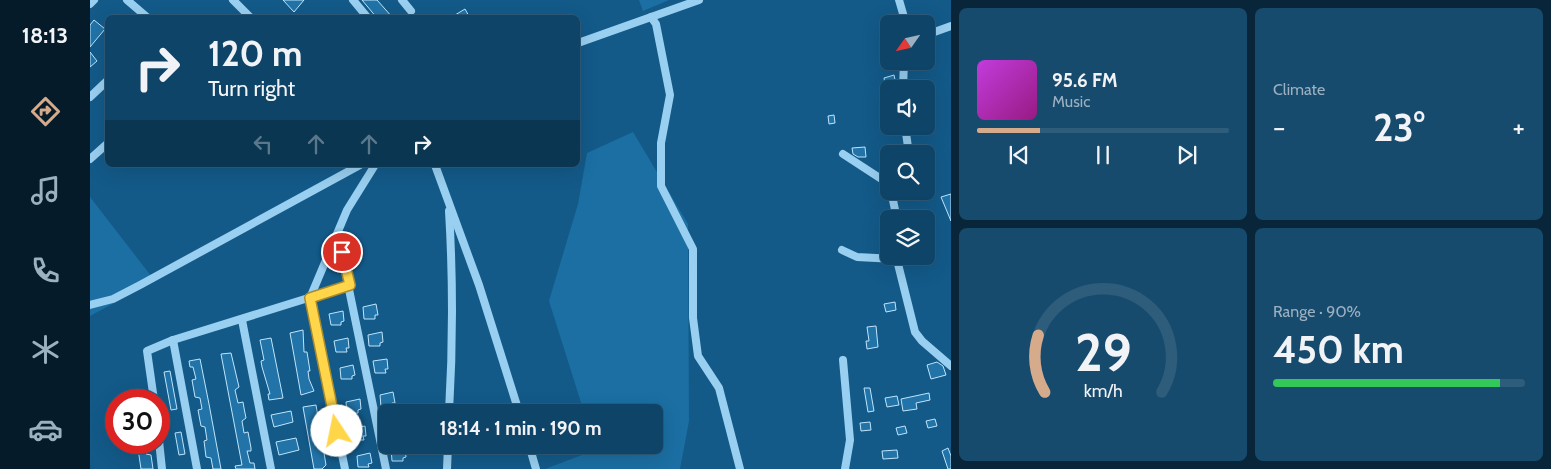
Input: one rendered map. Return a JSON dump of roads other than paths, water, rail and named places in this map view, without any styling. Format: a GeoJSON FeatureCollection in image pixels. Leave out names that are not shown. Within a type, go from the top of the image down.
{"type":"FeatureCollection","features":[{"type":"Feature","properties":{"kind":"street"},"geometry":{"type":"LineString","coordinates":[[90,4],[94,0]]}},
{"type":"Feature","properties":{"kind":"street"},"geometry":{"type":"LineString","coordinates":[[127,0],[144,15]]}},
{"type":"Feature","properties":{"kind":"street"},"geometry":{"type":"LineString","coordinates":[[233,0],[248,15]]}},
{"type":"Feature","properties":{"kind":"street"},"geometry":{"type":"LineString","coordinates":[[353,0],[366,15]]}},
{"type":"Feature","properties":{"kind":"street"},"geometry":{"type":"LineString","coordinates":[[402,0],[411,11]]}},
{"type":"Feature","properties":{"kind":"street"},"geometry":{"type":"LineString","coordinates":[[580,42],[699,0]]}},
{"type":"Feature","properties":{"kind":"street"},"geometry":{"type":"LineString","coordinates":[[899,0],[903,15]]}},
{"type":"Feature","properties":{"kind":"street"},"geometry":{"type":"LineString","coordinates":[[651,17],[656,24],[670,95],[661,143],[661,186],[693,249],[693,318],[698,356],[718,388],[740,469]]}},
{"type":"Feature","properties":{"kind":"street"},"geometry":{"type":"LineString","coordinates":[[935,32],[951,26]]}},
{"type":"Feature","properties":{"kind":"street"},"geometry":{"type":"LineString","coordinates":[[90,97],[105,83]]}},
{"type":"Feature","properties":{"kind":"street"},"geometry":{"type":"LineString","coordinates":[[90,159],[105,146]]}},
{"type":"Feature","properties":{"kind":"street"},"geometry":{"type":"LineString","coordinates":[[843,154],[880,178]]}},
{"type":"Feature","properties":{"kind":"street"},"geometry":{"type":"LineString","coordinates":[[90,306],[113,298],[140,285],[356,167]]}},
{"type":"Feature","properties":{"kind":"street"},"geometry":{"type":"LineString","coordinates":[[345,469],[310,298],[338,236],[347,210],[374,167]]}},
{"type":"Feature","properties":{"kind":"street"},"geometry":{"type":"LineString","coordinates":[[436,167],[479,286],[516,404]]}},
{"type":"Feature","properties":{"kind":"street"},"geometry":{"type":"LineString","coordinates":[[449,207],[452,289],[449,404]]}},
{"type":"Feature","properties":{"kind":"street"},"geometry":{"type":"LineString","coordinates":[[338,236],[350,285],[386,469]]}},
{"type":"Feature","properties":{"kind":"street"},"geometry":{"type":"LineString","coordinates":[[842,250],[856,257],[880,257]]}},
{"type":"Feature","properties":{"kind":"street"},"geometry":{"type":"LineString","coordinates":[[898,265],[915,332],[922,341],[951,366]]}},
{"type":"Feature","properties":{"kind":"street"},"geometry":{"type":"LineString","coordinates":[[153,389],[148,351],[173,340],[350,285]]}},
{"type":"Feature","properties":{"kind":"street"},"geometry":{"type":"LineString","coordinates":[[242,320],[271,469]]}},
{"type":"Feature","properties":{"kind":"street"},"geometry":{"type":"LineString","coordinates":[[173,340],[197,469]]}},
{"type":"Feature","properties":{"kind":"street"},"geometry":{"type":"LineString","coordinates":[[843,360],[850,440],[844,469]]}},
{"type":"Feature","properties":{"kind":"street"},"geometry":{"type":"LineString","coordinates":[[160,454],[162,469]]}},
{"type":"Feature","properties":{"kind":"street"},"geometry":{"type":"LineString","coordinates":[[447,469],[448,454]]}},
{"type":"Feature","properties":{"kind":"street"},"geometry":{"type":"LineString","coordinates":[[532,454],[536,469]]}}]}
